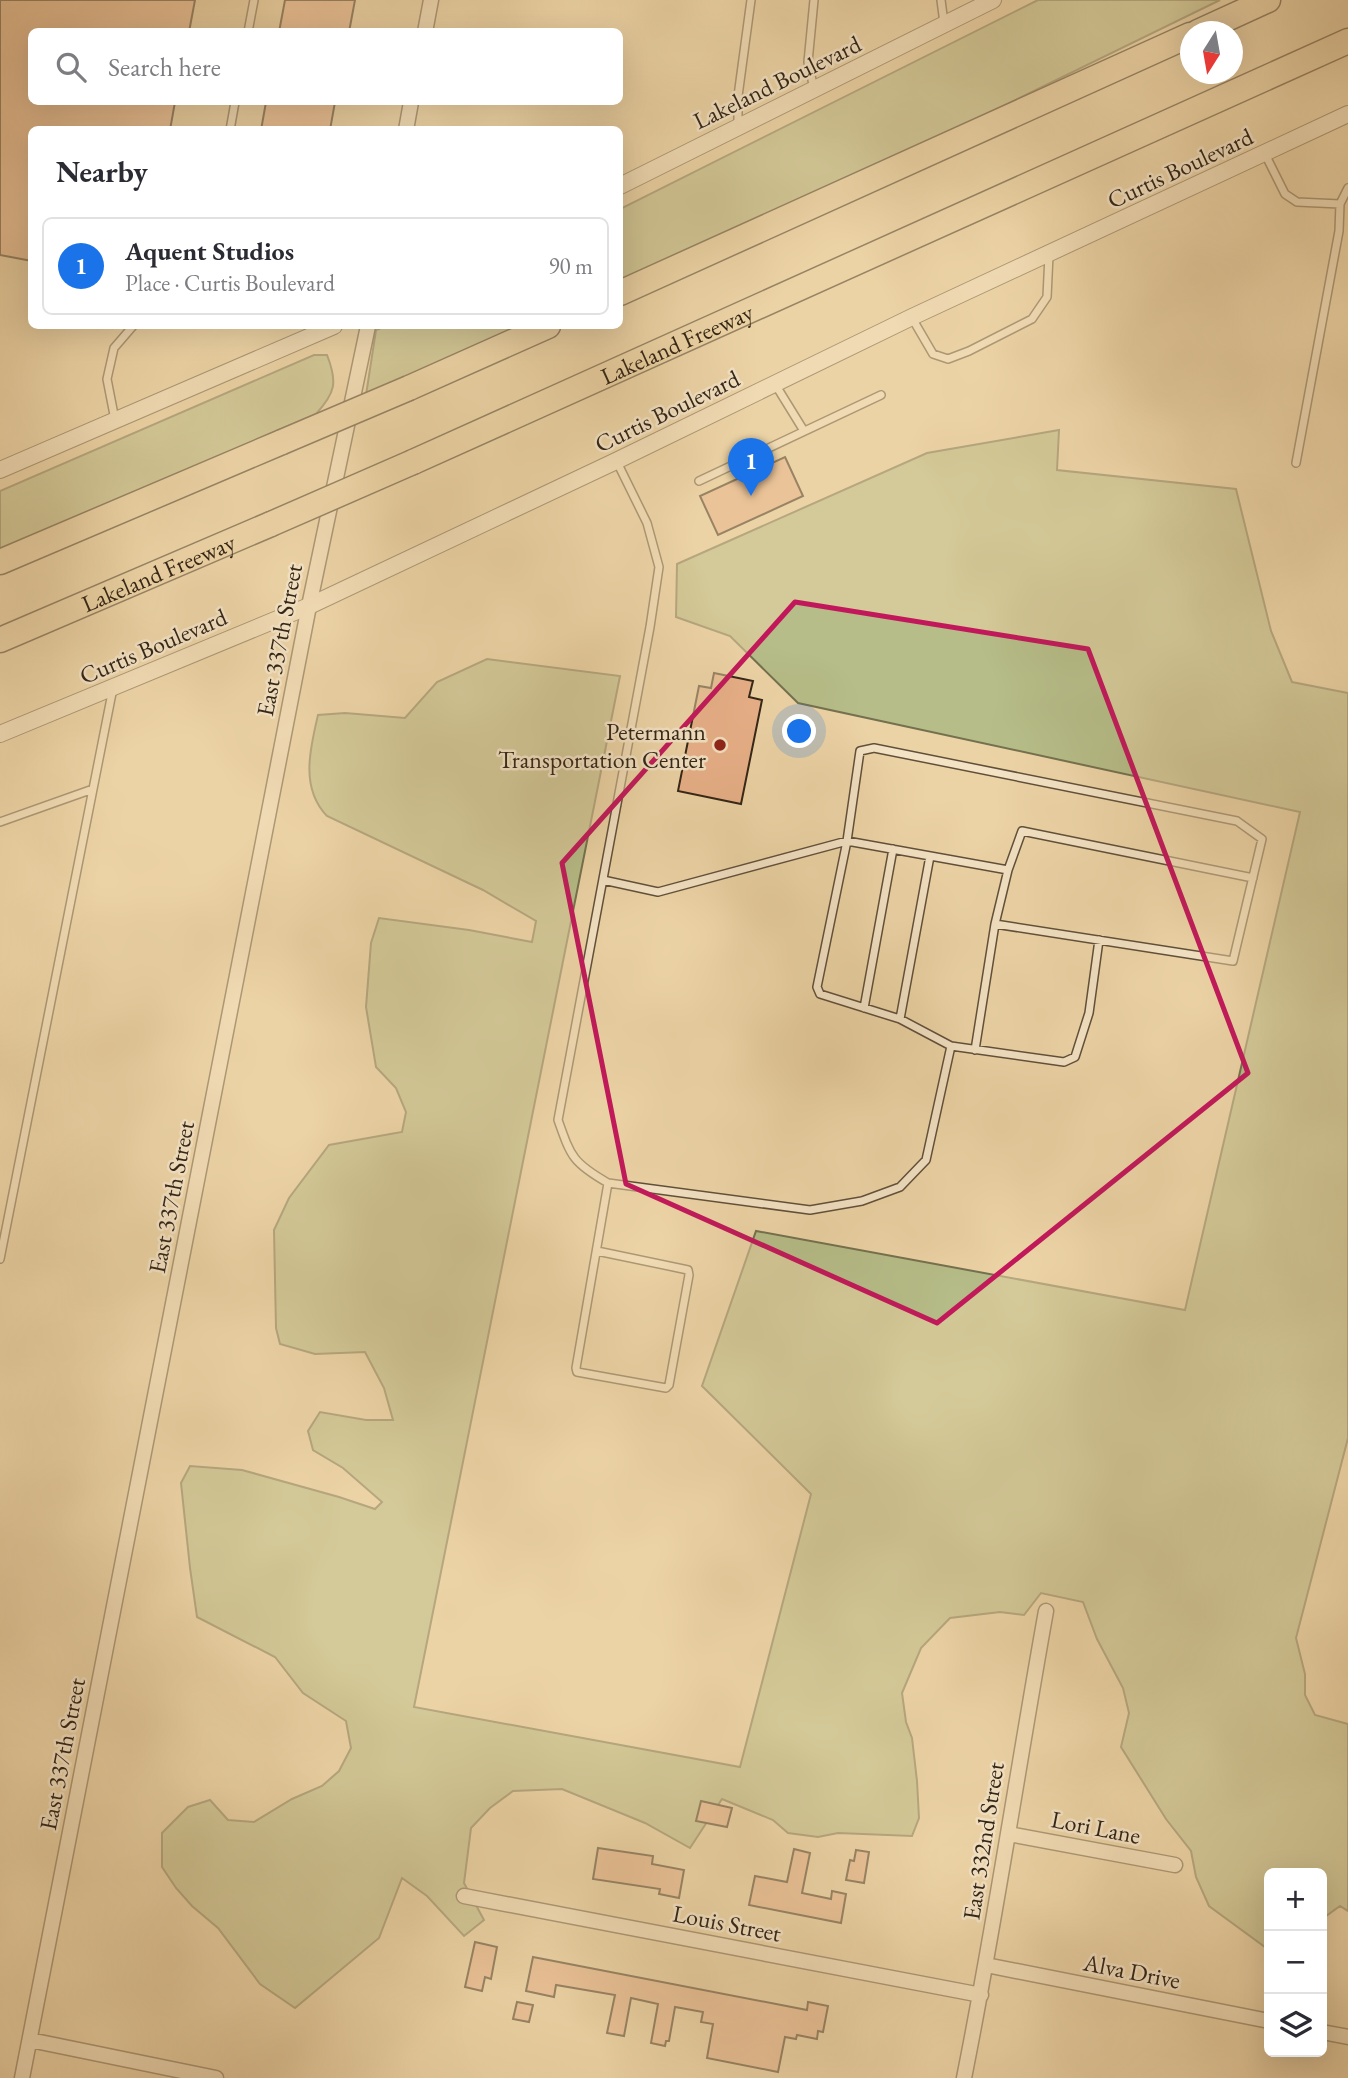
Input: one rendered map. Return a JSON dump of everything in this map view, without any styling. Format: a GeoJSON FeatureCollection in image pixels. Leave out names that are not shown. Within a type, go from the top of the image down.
{"type":"FeatureCollection","features":[{"type":"Feature","properties":{"kind":"highway"},"geometry":{"type":"LineString","coordinates":[[1222,21],[1268,0]]}},
{"type":"Feature","properties":{"kind":"highway"},"geometry":{"type":"LineString","coordinates":[[623,292],[1180,40]]}},
{"type":"Feature","properties":{"kind":"highway","name":"Lakeland Freeway"},"geometry":{"type":"LineString","coordinates":[[0,640],[413,462],[1348,41]]}},
{"type":"Feature","properties":{"kind":"highway"},"geometry":{"type":"LineString","coordinates":[[0,562],[541,329]]}},
{"type":"Feature","properties":{"kind":"street"},"geometry":{"type":"LineString","coordinates":[[426,28],[431,0]]}},
{"type":"Feature","properties":{"kind":"street","name":"Lakeland Boulevard"},"geometry":{"type":"LineString","coordinates":[[623,184],[993,0]]}},
{"type":"Feature","properties":{"kind":"street"},"geometry":{"type":"LineString","coordinates":[[407,126],[410,105]]}},
{"type":"Feature","properties":{"kind":"street","name":"Curtis Boulevard"},"geometry":{"type":"LineString","coordinates":[[0,734],[309,606],[912,317],[1348,114]]}},
{"type":"Feature","properties":{"kind":"street"},"geometry":{"type":"LineString","coordinates":[[0,470],[327,329]]}},
{"type":"Feature","properties":{"kind":"street","name":"East 337th Street"},"geometry":{"type":"LineString","coordinates":[[22,2078],[309,606],[367,329]]}},
{"type":"Feature","properties":{"kind":"street","name":"East 332nd Street"},"geometry":{"type":"LineString","coordinates":[[964,2078],[981,1995],[1046,1611]]}},
{"type":"Feature","properties":{"kind":"street","name":"Lori Lane"},"geometry":{"type":"LineString","coordinates":[[1009,1834],[1175,1865]]}},
{"type":"Feature","properties":{"kind":"street","name":"Louis Street"},"geometry":{"type":"LineString","coordinates":[[464,1896],[981,1995]]}},
{"type":"Feature","properties":{"kind":"street","name":"Alva Drive"},"geometry":{"type":"LineString","coordinates":[[986,1965],[1264,2020]]}},
{"type":"Feature","properties":{"kind":"street"},"geometry":{"type":"LineString","coordinates":[[1327,2033],[1348,2037]]}},
{"type":"Feature","properties":{"kind":"street"},"geometry":{"type":"LineString","coordinates":[[30,2040],[216,2078]]}},
{"type":"Feature","properties":{"kind":"lane"},"geometry":{"type":"LineString","coordinates":[[249,28],[254,0]]}},
{"type":"Feature","properties":{"kind":"lane"},"geometry":{"type":"LineString","coordinates":[[738,127],[738,96],[751,0]]}},
{"type":"Feature","properties":{"kind":"lane"},"geometry":{"type":"LineString","coordinates":[[814,0],[808,62],[814,89]]}},
{"type":"Feature","properties":{"kind":"lane"},"geometry":{"type":"LineString","coordinates":[[941,0],[945,24]]}},
{"type":"Feature","properties":{"kind":"lane"},"geometry":{"type":"LineString","coordinates":[[231,126],[234,105]]}},
{"type":"Feature","properties":{"kind":"lane"},"geometry":{"type":"LineString","coordinates":[[1265,154],[1285,194],[1297,202],[1340,204]]}},
{"type":"Feature","properties":{"kind":"lane"},"geometry":{"type":"LineString","coordinates":[[1296,463],[1339,231],[1340,204],[1348,188]]}},
{"type":"Feature","properties":{"kind":"lane"},"geometry":{"type":"LineString","coordinates":[[912,317],[933,354],[948,359],[968,351],[1032,319],[1047,297],[1049,254]]}},
{"type":"Feature","properties":{"kind":"lane"},"geometry":{"type":"LineString","coordinates":[[115,420],[107,379],[114,348],[130,329]]}},
{"type":"Feature","properties":{"kind":"lane"},"geometry":{"type":"LineString","coordinates":[[775,384],[804,431]]}},
{"type":"Feature","properties":{"kind":"lane"},"geometry":{"type":"LineString","coordinates":[[699,481],[881,395]]}},
{"type":"Feature","properties":{"kind":"lane"},"geometry":{"type":"LineString","coordinates":[[616,461],[646,523],[659,567],[558,1120],[568,1150],[583,1168],[608,1184],[810,1210],[862,1200],[900,1187],[926,1160],[951,1046]]}},
{"type":"Feature","properties":{"kind":"lane"},"geometry":{"type":"LineString","coordinates":[[0,1259],[113,687]]}},
{"type":"Feature","properties":{"kind":"lane"},"geometry":{"type":"LineString","coordinates":[[995,925],[1098,940],[1233,961],[1262,839],[1237,821],[874,748],[860,751],[847,841],[817,987],[820,994],[900,1019],[951,1046],[1064,1062],[1075,1057],[1089,1013],[1098,940]]}},
{"type":"Feature","properties":{"kind":"lane"},"geometry":{"type":"LineString","coordinates":[[0,822],[93,789]]}},
{"type":"Feature","properties":{"kind":"lane"},"geometry":{"type":"LineString","coordinates":[[975,1050],[995,925],[1008,870],[1022,831],[1253,878]]}},
{"type":"Feature","properties":{"kind":"lane"},"geometry":{"type":"LineString","coordinates":[[603,880],[658,892],[847,841],[1008,870]]}},
{"type":"Feature","properties":{"kind":"lane"},"geometry":{"type":"LineString","coordinates":[[864,1007],[893,849]]}},
{"type":"Feature","properties":{"kind":"lane"},"geometry":{"type":"LineString","coordinates":[[900,1019],[930,856]]}},
{"type":"Feature","properties":{"kind":"lane"},"geometry":{"type":"LineString","coordinates":[[597,1251],[688,1270],[669,1385],[666,1388],[577,1372],[608,1184]]}},
{"type":"Feature","properties":{"kind":"highlighted area"},"geometry":{"type":"Polygon","coordinates":[[[795,602],[1088,649],[1248,1073],[937,1323],[626,1184],[562,863],[795,602]]]}},
{"type":"Feature","properties":{"kind":"green space"},"geometry":{"type":"Polygon","coordinates":[[[1038,0],[1220,0],[952,131],[623,280],[623,208],[1038,0]]]}},
{"type":"Feature","properties":{"kind":"green space"},"geometry":{"type":"Polygon","coordinates":[[[378,329],[513,329],[366,395],[376,330],[378,329]]]}},
{"type":"Feature","properties":{"kind":"green space"},"geometry":{"type":"Polygon","coordinates":[[[314,355],[327,355],[333,373],[331,393],[316,414],[0,551],[0,491],[314,355]]]}},
{"type":"Feature","properties":{"kind":"green space"},"geometry":{"type":"Polygon","coordinates":[[[1059,430],[1057,470],[1236,489],[1271,631],[1292,682],[1348,693],[1348,1438],[1296,1638],[1305,1674],[1305,1695],[1315,1715],[1348,1724],[1348,1911],[1340,1906],[1327,1915],[1327,1868],[1264,1868],[1264,1946],[1209,1906],[1196,1877],[1191,1851],[1166,1819],[1121,1747],[1129,1713],[1123,1688],[1097,1639],[1083,1602],[1041,1593],[1024,1615],[1000,1612],[950,1618],[921,1648],[902,1693],[906,1722],[912,1738],[917,1781],[919,1818],[912,1836],[838,1833],[818,1837],[788,1833],[773,1820],[722,1799],[690,1848],[645,1823],[562,1789],[513,1791],[490,1808],[471,1828],[464,1883],[484,1920],[464,1936],[427,1896],[402,1878],[379,1938],[295,2008],[260,1984],[218,1928],[176,1888],[162,1867],[162,1833],[188,1807],[210,1800],[228,1820],[254,1822],[292,1799],[322,1786],[339,1771],[351,1748],[346,1721],[303,1693],[275,1657],[197,1617],[181,1483],[190,1466],[242,1470],[375,1509],[382,1502],[343,1468],[313,1450],[308,1431],[320,1412],[366,1420],[393,1420],[384,1388],[365,1352],[315,1354],[280,1344],[276,1328],[274,1230],[289,1198],[329,1145],[402,1132],[406,1112],[396,1088],[376,1067],[366,1007],[371,943],[379,918],[532,942],[536,921],[483,890],[327,816],[313,793],[310,781],[310,755],[318,715],[345,713],[405,718],[437,682],[487,659],[620,676],[414,1707],[740,1767],[811,1494],[702,1386],[756,1231],[1185,1310],[1300,812],[798,703],[730,636],[676,617],[677,564],[927,453],[1059,430]]]}},
{"type":"Feature","properties":{"kind":"building"},"geometry":{"type":"Polygon","coordinates":[[[0,0],[195,0],[190,28],[28,28],[28,105],[174,105],[171,126],[28,126],[28,260],[0,255],[0,0]]]}},
{"type":"Feature","properties":{"kind":"building"},"geometry":{"type":"Polygon","coordinates":[[[285,0],[355,0],[350,28],[280,28],[285,0]]]}},
{"type":"Feature","properties":{"kind":"building"},"geometry":{"type":"Polygon","coordinates":[[[265,105],[334,105],[331,126],[262,126],[265,105]]]}},
{"type":"Feature","properties":{"kind":"building"},"geometry":{"type":"Polygon","coordinates":[[[785,457],[803,496],[718,535],[700,496],[785,457]]]}},
{"type":"Feature","properties":{"kind":"building","name":"Petermann Transportation Center"},"geometry":{"type":"Polygon","coordinates":[[[714,673],[753,681],[749,697],[762,700],[741,804],[678,791],[699,686],[711,688],[714,673]]]}},
{"type":"Feature","properties":{"kind":"building"},"geometry":{"type":"Polygon","coordinates":[[[701,1801],[732,1808],[727,1827],[696,1821],[701,1801]]]}},
{"type":"Feature","properties":{"kind":"building"},"geometry":{"type":"Polygon","coordinates":[[[598,1848],[653,1856],[652,1864],[684,1870],[679,1898],[659,1894],[660,1889],[593,1879],[598,1848]]]}},
{"type":"Feature","properties":{"kind":"building"},"geometry":{"type":"Polygon","coordinates":[[[794,1849],[810,1853],[802,1893],[831,1899],[832,1891],[846,1894],[841,1923],[749,1905],[755,1876],[787,1882],[794,1849]]]}},
{"type":"Feature","properties":{"kind":"building"},"geometry":{"type":"Polygon","coordinates":[[[856,1850],[869,1852],[864,1883],[846,1880],[850,1860],[854,1861],[856,1850]]]}},
{"type":"Feature","properties":{"kind":"building"},"geometry":{"type":"Polygon","coordinates":[[[475,1942],[497,1947],[491,1979],[485,1977],[482,1991],[465,1987],[475,1942]]]}},
{"type":"Feature","properties":{"kind":"building"},"geometry":{"type":"Polygon","coordinates":[[[533,1957],[807,2010],[808,2002],[828,2006],[823,2032],[818,2031],[817,2039],[797,2035],[796,2039],[785,2037],[778,2072],[707,2058],[713,2024],[701,2022],[703,2012],[675,2007],[669,2041],[666,2041],[665,2046],[651,2043],[658,2004],[631,1998],[624,2036],[607,2033],[615,1995],[556,1985],[554,1997],[526,1991],[533,1957]]]}},
{"type":"Feature","properties":{"kind":"building"},"geometry":{"type":"Polygon","coordinates":[[[517,2002],[533,2005],[529,2022],[513,2019],[517,2002]]]}},
{"type":"Feature","properties":{"kind":"place","name":"Aquent Studios"},"geometry":{"type":"Point","coordinates":[751,496]}},
{"type":"Feature","properties":{"kind":"place","name":"Petermann Transportation Center"},"geometry":{"type":"Point","coordinates":[720,745]}}]}
